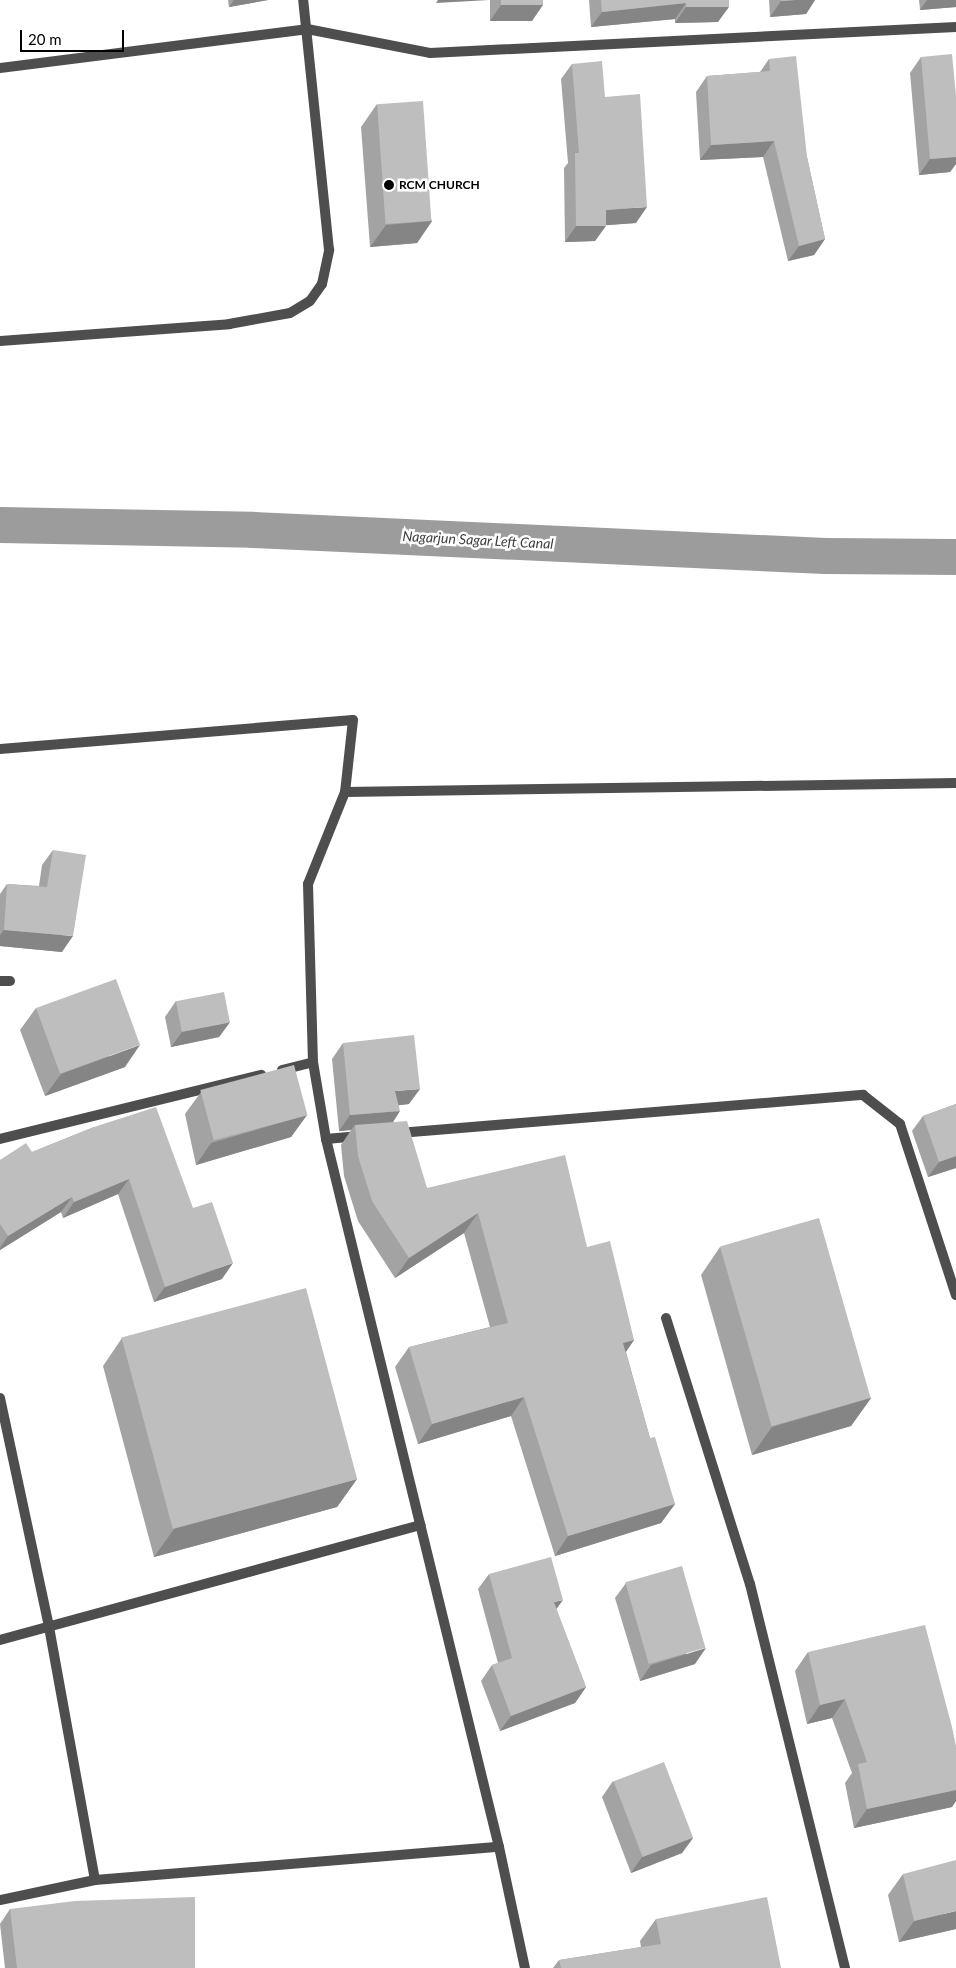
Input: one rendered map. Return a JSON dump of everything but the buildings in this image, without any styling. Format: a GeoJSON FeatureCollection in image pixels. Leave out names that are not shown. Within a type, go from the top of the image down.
{"type":"FeatureCollection","features":[{"type":"Feature","properties":{"kind":"street"},"geometry":{"type":"LineString","coordinates":[[0,341],[229,324],[290,313],[310,301],[322,284],[330,250],[303,0]]}},
{"type":"Feature","properties":{"kind":"street"},"geometry":{"type":"LineString","coordinates":[[0,68],[307,29],[430,53],[956,27]]}},
{"type":"Feature","properties":{"kind":"street"},"geometry":{"type":"LineString","coordinates":[[0,749],[353,720],[344,792],[308,884],[313,1062],[326,1139],[499,1847],[525,1968]]}},
{"type":"Feature","properties":{"kind":"street"},"geometry":{"type":"LineString","coordinates":[[344,792],[956,783]]}},
{"type":"Feature","properties":{"kind":"street"},"geometry":{"type":"LineString","coordinates":[[0,1139],[313,1062]]}},
{"type":"Feature","properties":{"kind":"street"},"geometry":{"type":"LineString","coordinates":[[326,1139],[864,1095],[900,1124],[956,1295]]}},
{"type":"Feature","properties":{"kind":"street"},"geometry":{"type":"LineString","coordinates":[[666,1318],[750,1584],[845,1968]]}},
{"type":"Feature","properties":{"kind":"street"},"geometry":{"type":"LineString","coordinates":[[0,1398],[49,1626],[95,1880]]}},
{"type":"Feature","properties":{"kind":"street"},"geometry":{"type":"LineString","coordinates":[[0,1640],[421,1525]]}},
{"type":"Feature","properties":{"kind":"street"},"geometry":{"type":"LineString","coordinates":[[0,1900],[95,1880],[499,1847]]}},
{"type":"Feature","properties":{"kind":"waterway","name":"Nagarjun Sagar Left Canal"},"geometry":{"type":"LineString","coordinates":[[0,525],[253,530],[825,556],[956,557]]}},
{"type":"Feature","properties":{"kind":"place","name":"RCM CHURCH"},"geometry":{"type":"Point","coordinates":[389,185]}}]}
